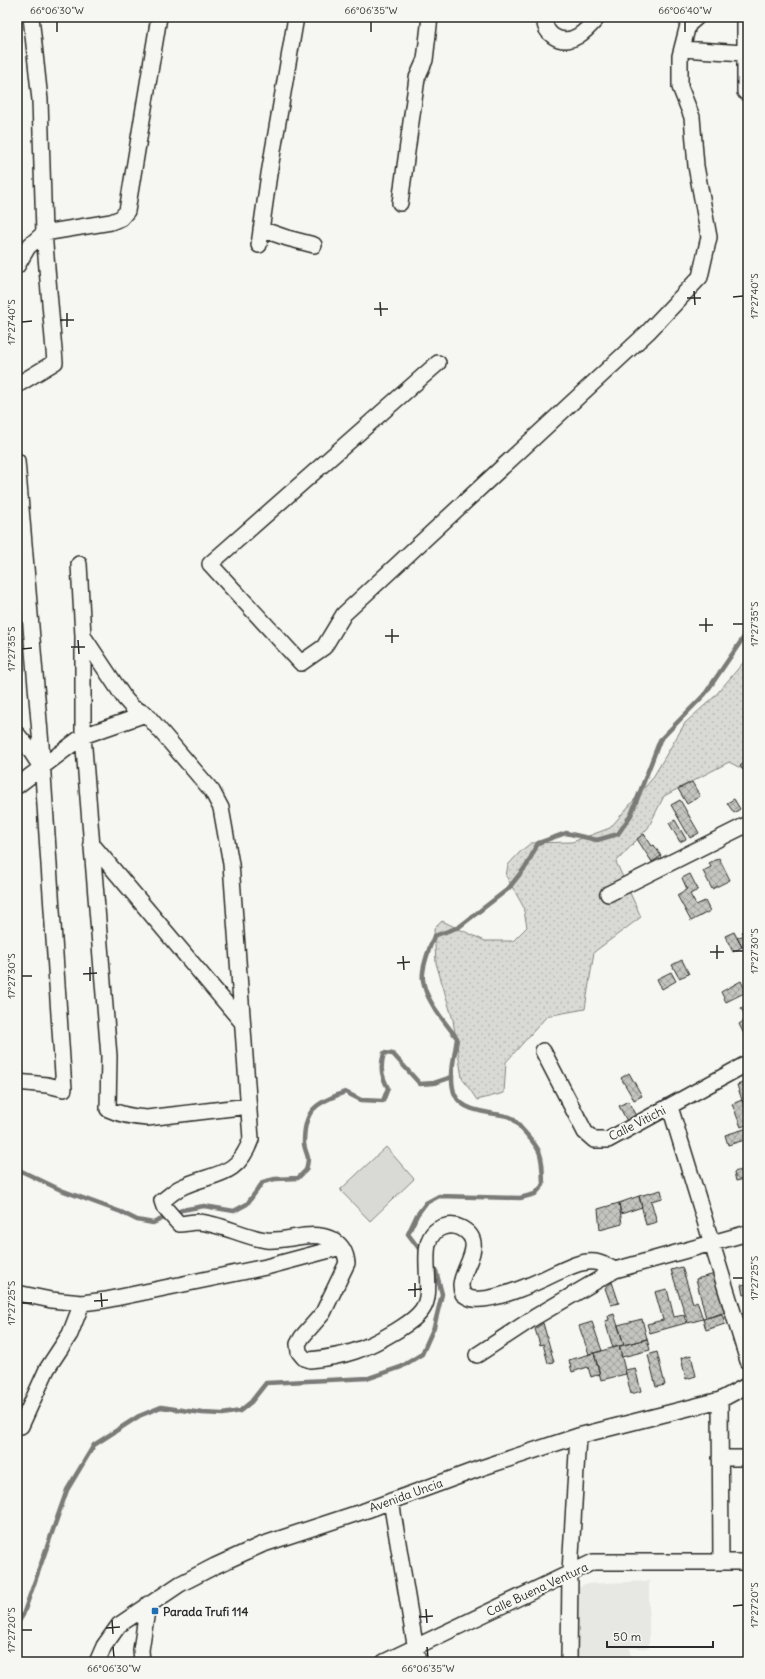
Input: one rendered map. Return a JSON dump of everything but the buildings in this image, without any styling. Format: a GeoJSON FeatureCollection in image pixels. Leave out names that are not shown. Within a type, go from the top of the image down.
{"type":"FeatureCollection","features":[{"type":"Feature","properties":{"kind":"street"},"geometry":{"type":"LineString","coordinates":[[17,384],[55,362],[44,234],[40,100],[31,17]]}},
{"type":"Feature","properties":{"kind":"street"},"geometry":{"type":"LineString","coordinates":[[17,266],[28,248],[44,234],[111,222],[121,218],[127,211],[160,17]]}},
{"type":"Feature","properties":{"kind":"street"},"geometry":{"type":"LineString","coordinates":[[259,245],[296,17]]}},
{"type":"Feature","properties":{"kind":"street"},"geometry":{"type":"LineString","coordinates":[[400,203],[417,78],[425,60],[430,17]]}},
{"type":"Feature","properties":{"kind":"street"},"geometry":{"type":"LineString","coordinates":[[545,17],[546,28],[557,38],[565,40],[572,39],[579,35],[590,27],[598,17]]}},
{"type":"Feature","properties":{"kind":"street"},"geometry":{"type":"LineString","coordinates":[[438,364],[210,564],[301,663],[324,647],[344,614],[648,332],[700,277],[709,237],[696,166],[692,117],[680,87],[680,56],[688,25],[697,17]]}},
{"type":"Feature","properties":{"kind":"street"},"geometry":{"type":"LineString","coordinates":[[745,17],[744,53],[746,92]]}},
{"type":"Feature","properties":{"kind":"street"},"geometry":{"type":"LineString","coordinates":[[682,49],[744,53]]}},
{"type":"Feature","properties":{"kind":"street"},"geometry":{"type":"LineString","coordinates":[[261,229],[314,245]]}},
{"type":"Feature","properties":{"kind":"street"},"geometry":{"type":"LineString","coordinates":[[17,461],[18,495],[41,745],[41,767],[64,1089],[47,1085],[17,1082]]}},
{"type":"Feature","properties":{"kind":"street"},"geometry":{"type":"LineString","coordinates":[[79,564],[83,636],[83,736],[109,1056],[108,1109],[119,1114],[147,1118],[249,1106]]}},
{"type":"Feature","properties":{"kind":"street"},"geometry":{"type":"LineString","coordinates":[[83,636],[125,699],[133,708],[146,714],[212,791],[221,808],[231,864],[241,1021],[251,1139],[247,1152],[238,1163],[224,1172],[179,1188],[162,1201],[164,1207],[179,1224],[197,1222],[254,1238],[267,1240],[280,1240],[309,1235],[333,1240],[341,1247],[346,1254],[347,1263],[323,1313],[302,1337],[298,1344],[299,1352],[304,1358],[310,1360],[359,1351],[376,1343],[415,1319],[427,1301],[429,1289],[426,1256],[428,1245],[433,1235],[441,1228],[450,1225],[460,1228],[468,1233],[473,1241],[473,1252],[461,1284],[463,1294],[470,1298],[484,1299],[501,1294],[536,1282],[573,1266],[583,1264],[595,1262],[615,1270]]}},
{"type":"Feature","properties":{"kind":"street"},"geometry":{"type":"LineString","coordinates":[[17,786],[83,736],[146,714]]}},
{"type":"Feature","properties":{"kind":"street"},"geometry":{"type":"LineString","coordinates":[[17,734],[28,747],[41,767]]}},
{"type":"Feature","properties":{"kind":"street"},"geometry":{"type":"LineString","coordinates":[[608,894],[748,824]]}},
{"type":"Feature","properties":{"kind":"street"},"geometry":{"type":"LineString","coordinates":[[91,843],[241,1021]]}},
{"type":"Feature","properties":{"kind":"street","name":"Calle Vitichi"},"geometry":{"type":"LineString","coordinates":[[543,1051],[585,1132],[594,1140],[608,1140],[748,1063]]}},
{"type":"Feature","properties":{"kind":"street"},"geometry":{"type":"LineString","coordinates":[[670,1107],[748,1360]]}},
{"type":"Feature","properties":{"kind":"street"},"geometry":{"type":"LineString","coordinates":[[477,1355],[535,1317],[615,1270],[748,1232]]}},
{"type":"Feature","properties":{"kind":"street"},"geometry":{"type":"LineString","coordinates":[[17,1293],[50,1300],[82,1303],[106,1300],[266,1267],[341,1247]]}},
{"type":"Feature","properties":{"kind":"street"},"geometry":{"type":"LineString","coordinates":[[17,1425],[21,1426],[47,1369],[70,1334],[82,1303]]}},
{"type":"Feature","properties":{"kind":"street","name":"Avenida Uncia"},"geometry":{"type":"LineString","coordinates":[[97,1662],[104,1646],[119,1625],[148,1604],[180,1584],[261,1545],[391,1501],[481,1468],[578,1436],[720,1400],[748,1385]]}},
{"type":"Feature","properties":{"kind":"street"},"geometry":{"type":"LineString","coordinates":[[720,1400],[721,1561]]}},
{"type":"Feature","properties":{"kind":"street"},"geometry":{"type":"LineString","coordinates":[[568,1662],[570,1572],[578,1436]]}},
{"type":"Feature","properties":{"kind":"street"},"geometry":{"type":"LineString","coordinates":[[720,1458],[748,1458]]}},
{"type":"Feature","properties":{"kind":"street"},"geometry":{"type":"LineString","coordinates":[[391,1501],[418,1662]]}},
{"type":"Feature","properties":{"kind":"street","name":"Calle Buena Ventura"},"geometry":{"type":"LineString","coordinates":[[384,1662],[593,1562],[748,1562]]}},
{"type":"Feature","properties":{"kind":"street"},"geometry":{"type":"LineString","coordinates":[[142,1662],[141,1650],[148,1604]]}},
{"type":"Feature","properties":{"kind":"shaded area"},"geometry":{"type":"Polygon","coordinates":[[[748,657],[748,772],[729,762],[664,796],[648,828],[616,862],[641,917],[594,952],[585,1009],[547,1016],[506,1062],[504,1093],[477,1100],[462,1078],[453,1020],[436,963],[434,929],[442,921],[485,941],[513,941],[527,927],[523,906],[506,876],[508,865],[531,843],[572,842],[610,828],[652,779],[685,723],[714,697],[748,657]]]}},
{"type":"Feature","properties":{"kind":"shaded area"},"geometry":{"type":"Polygon","coordinates":[[[386,1147],[414,1179],[370,1221],[340,1190],[386,1147]]]}},
{"type":"Feature","properties":{"kind":"shaded area"},"geometry":{"type":"Polygon","coordinates":[[[649,1581],[649,1648],[630,1648],[631,1662],[574,1662],[575,1592],[578,1588],[585,1584],[649,1581]]]}},
{"type":"Feature","properties":{"kind":"waterway"},"geometry":{"type":"LineString","coordinates":[[420,1250],[408,1234],[417,1215],[426,1203],[439,1196],[520,1198],[535,1194],[543,1185],[540,1154],[534,1143],[516,1122],[510,1117],[480,1111],[465,1106],[455,1095],[452,1074],[457,1038],[431,1003],[423,980],[425,964],[434,936],[459,927],[508,889],[527,865],[538,843],[566,833],[597,840],[618,834],[631,815],[660,740],[705,694],[748,631]]}},
{"type":"Feature","properties":{"kind":"waterway"},"geometry":{"type":"LineString","coordinates":[[17,1169],[61,1190],[121,1212],[137,1220],[153,1223],[182,1210],[204,1206],[234,1211],[247,1204],[263,1182],[275,1179],[298,1178],[306,1170],[308,1162],[304,1147],[306,1122],[309,1115],[319,1104],[345,1092],[361,1100],[383,1101],[388,1088],[382,1071],[384,1053],[393,1054],[420,1084],[434,1083],[452,1077]]}},
{"type":"Feature","properties":{"kind":"waterway"},"geometry":{"type":"LineString","coordinates":[[17,1624],[23,1615],[67,1490],[94,1445],[139,1416],[161,1407],[202,1413],[223,1414],[240,1411],[251,1402],[266,1383],[369,1378],[401,1367],[422,1354],[434,1327],[442,1294],[436,1271],[433,1268]]}},
{"type":"Feature","properties":{"kind":"place","name":"Parada Trufi 114"},"geometry":{"type":"Point","coordinates":[155,1611]}}]}
